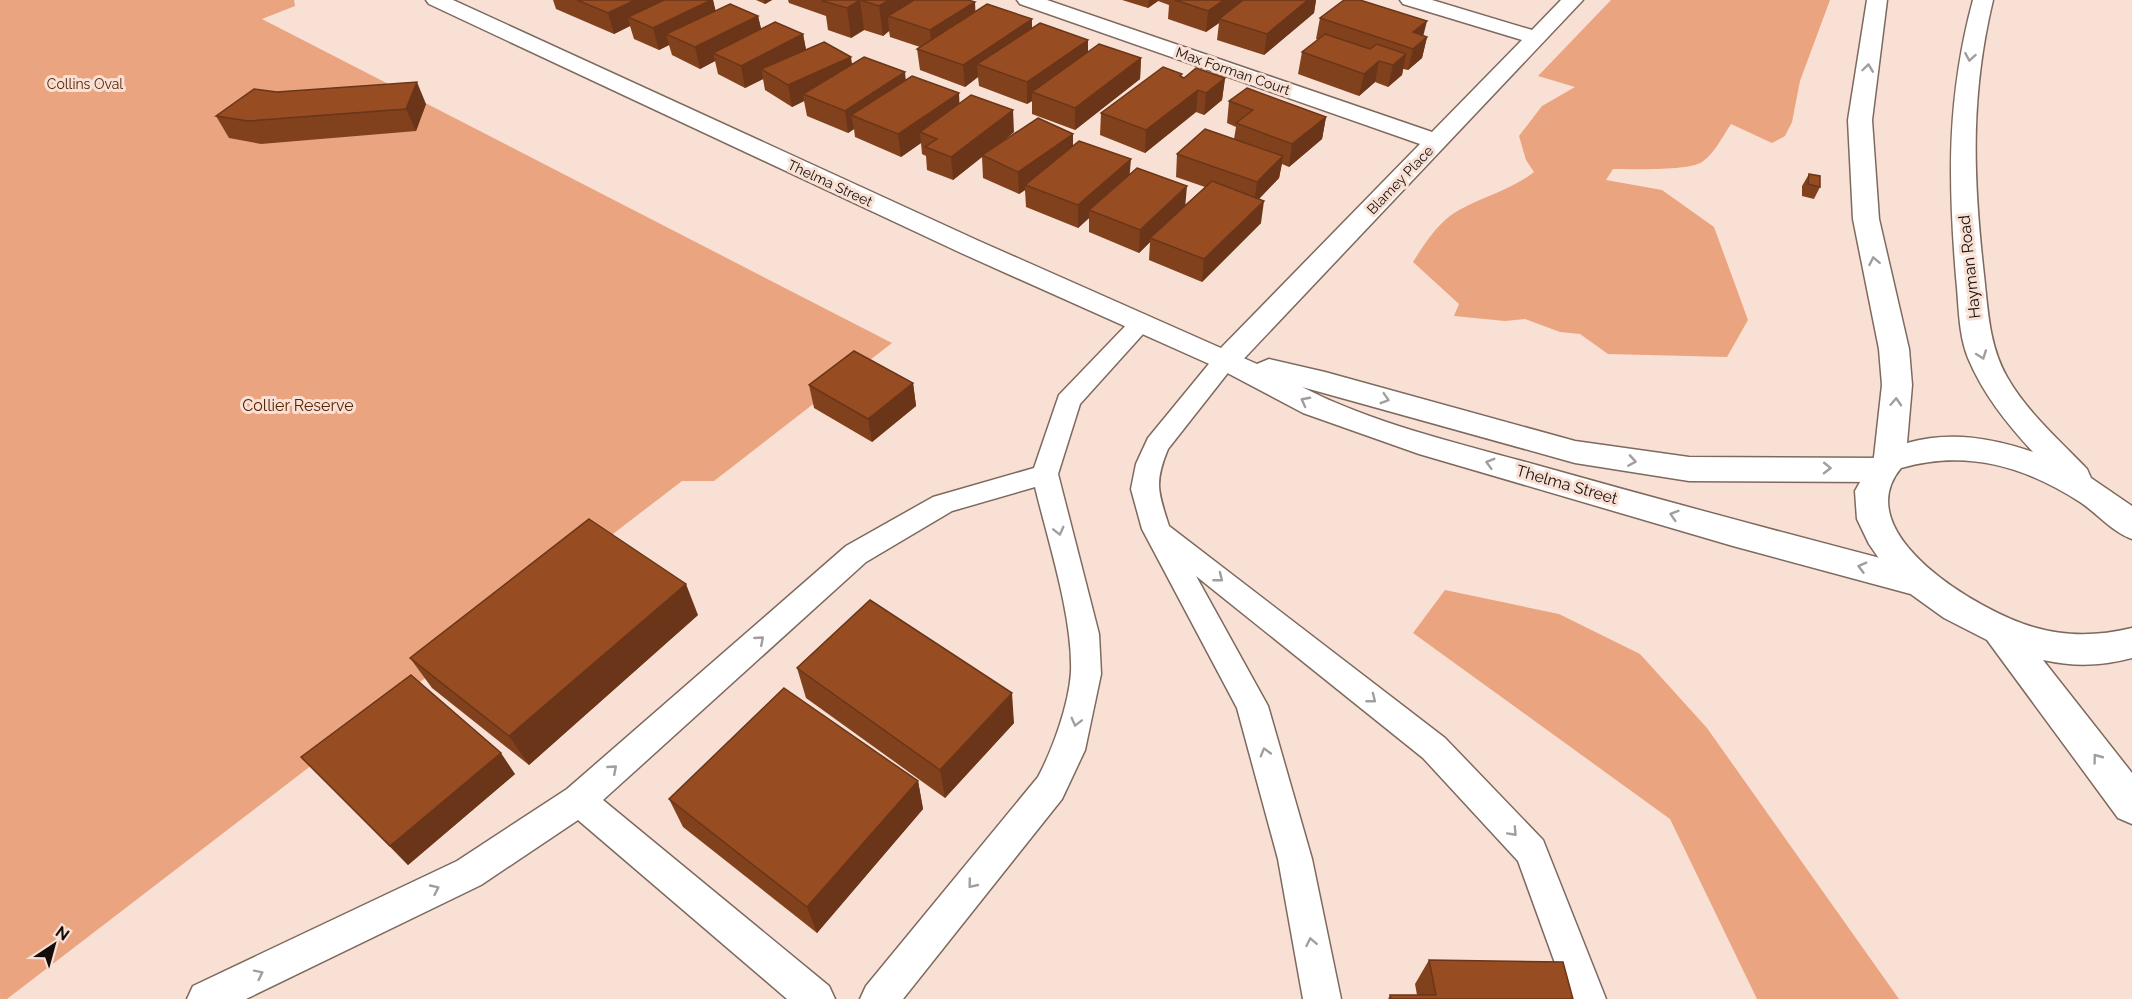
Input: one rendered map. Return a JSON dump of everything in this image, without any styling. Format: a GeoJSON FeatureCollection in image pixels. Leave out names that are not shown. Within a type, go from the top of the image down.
{"type":"FeatureCollection","features":[{"type":"Feature","properties":{"kind":"main road","name":"Thelma Street"},"geometry":{"type":"LineString","coordinates":[[436,0],[970,247],[1226,360],[1314,406],[1430,446],[1733,534],[1918,582]]}},
{"type":"Feature","properties":{"kind":"main road","name":"Max Forman Court"},"geometry":{"type":"LineString","coordinates":[[1027,0],[1438,142]]}},
{"type":"Feature","properties":{"kind":"main road"},"geometry":{"type":"LineString","coordinates":[[1410,0],[1537,38]]}},
{"type":"Feature","properties":{"kind":"main road","name":"Blamey Place"},"geometry":{"type":"LineString","coordinates":[[1226,360],[1573,0]]}},
{"type":"Feature","properties":{"kind":"main road"},"geometry":{"type":"LineString","coordinates":[[1877,0],[1860,120],[1866,219],[1894,349],[1897,385],[1886,465],[1871,491],[1873,519],[1889,550],[1918,582],[1956,609],[2000,631],[2044,645],[2086,650],[2123,647],[2132,642]]}},
{"type":"Feature","properties":{"kind":"main road","name":"Hayman Road"},"geometry":{"type":"LineString","coordinates":[[1983,0],[1963,99],[1961,142],[1961,191],[1976,336],[1981,357],[2010,405],[2094,495]]}},
{"type":"Feature","properties":{"kind":"main road","name":"Thelma Street"},"geometry":{"type":"LineString","coordinates":[[1226,360],[1325,382],[1575,452],[1689,469],[1886,465],[1931,449],[1968,449],[2021,461],[2052,473],[2094,495]]}},
{"type":"Feature","properties":{"kind":"main road"},"geometry":{"type":"LineString","coordinates":[[2094,495],[2132,526]]}},
{"type":"Feature","properties":{"kind":"main road"},"geometry":{"type":"LineString","coordinates":[[2000,631],[2132,805]]}},
{"type":"Feature","properties":{"kind":"lane"},"geometry":{"type":"LineString","coordinates":[[879,999],[1050,788],[1069,750],[1086,674],[1084,634],[1044,474],[1068,401],[1141,323]]}},
{"type":"Feature","properties":{"kind":"lane"},"geometry":{"type":"LineString","coordinates":[[1226,360],[1157,445],[1149,465],[1144,489],[1156,529],[1252,706],[1295,859],[1322,999]]}},
{"type":"Feature","properties":{"kind":"lane"},"geometry":{"type":"LineString","coordinates":[[206,999],[469,873],[579,800],[856,554],[943,504],[1044,474]]}},
{"type":"Feature","properties":{"kind":"lane"},"geometry":{"type":"LineString","coordinates":[[1156,529],[1434,748],[1531,851],[1587,999]]}},
{"type":"Feature","properties":{"kind":"lane"},"geometry":{"type":"LineString","coordinates":[[579,800],[816,999]]}},
{"type":"Feature","properties":{"kind":"green space","name":"Collier Reserve"},"geometry":{"type":"Polygon","coordinates":[[[0,0],[294,0],[295,6],[262,19],[892,343],[714,481],[682,481],[7,999],[0,999],[0,0]]]}},
{"type":"Feature","properties":{"kind":"green space"},"geometry":{"type":"Polygon","coordinates":[[[1611,0],[1830,0],[1800,81],[1792,122],[1785,136],[1772,143],[1731,124],[1715,149],[1702,162],[1673,168],[1613,169],[1606,180],[1662,190],[1714,227],[1748,320],[1727,357],[1608,354],[1580,334],[1560,332],[1525,319],[1505,321],[1454,316],[1459,304],[1413,262],[1433,233],[1451,215],[1516,184],[1534,172],[1526,160],[1519,136],[1542,106],[1575,87],[1538,76],[1611,0]]]}},
{"type":"Feature","properties":{"kind":"green space"},"geometry":{"type":"Polygon","coordinates":[[[1445,590],[1559,614],[1640,654],[1707,728],[1899,999],[1757,999],[1670,819],[1413,633],[1445,590]]]}},
{"type":"Feature","properties":{"kind":"building"},"geometry":{"type":"Polygon","coordinates":[[[577,0],[635,0],[608,13],[577,0]]]}},
{"type":"Feature","properties":{"kind":"building"},"geometry":{"type":"Polygon","coordinates":[[[664,0],[711,0],[653,28],[628,17],[664,0]]]}},
{"type":"Feature","properties":{"kind":"building"},"geometry":{"type":"Polygon","coordinates":[[[860,0],[847,8],[823,1],[860,0]]]}},
{"type":"Feature","properties":{"kind":"building"},"geometry":{"type":"Polygon","coordinates":[[[860,0],[889,0],[879,6],[860,0]]]}},
{"type":"Feature","properties":{"kind":"building"},"geometry":{"type":"Polygon","coordinates":[[[914,0],[975,2],[930,30],[888,16],[914,0]]]}},
{"type":"Feature","properties":{"kind":"building"},"geometry":{"type":"Polygon","coordinates":[[[1175,0],[1224,0],[1208,11],[1175,0]]]}},
{"type":"Feature","properties":{"kind":"building"},"geometry":{"type":"Polygon","coordinates":[[[1243,0],[1308,0],[1267,34],[1219,19],[1243,0]]]}},
{"type":"Feature","properties":{"kind":"building"},"geometry":{"type":"Polygon","coordinates":[[[1344,0],[1360,0],[1427,21],[1413,32],[1427,37],[1413,49],[1320,18],[1344,0]]]}},
{"type":"Feature","properties":{"kind":"building"},"geometry":{"type":"Polygon","coordinates":[[[730,4],[758,16],[695,47],[666,34],[730,4]]]}},
{"type":"Feature","properties":{"kind":"building"},"geometry":{"type":"Polygon","coordinates":[[[987,4],[1032,19],[963,65],[917,49],[987,4]]]}},
{"type":"Feature","properties":{"kind":"building"},"geometry":{"type":"Polygon","coordinates":[[[775,22],[803,34],[741,66],[713,53],[775,22]]]}},
{"type":"Feature","properties":{"kind":"building"},"geometry":{"type":"Polygon","coordinates":[[[1040,23],[1088,40],[1027,82],[977,64],[1040,23]]]}},
{"type":"Feature","properties":{"kind":"building"},"geometry":{"type":"Polygon","coordinates":[[[1325,34],[1370,49],[1377,44],[1406,54],[1393,65],[1379,61],[1364,74],[1302,52],[1325,34]]]}},
{"type":"Feature","properties":{"kind":"building"},"geometry":{"type":"Polygon","coordinates":[[[824,42],[851,57],[788,85],[761,69],[824,42]]]}},
{"type":"Feature","properties":{"kind":"building"},"geometry":{"type":"Polygon","coordinates":[[[1099,44],[1141,58],[1075,108],[1032,92],[1099,44]]]}},
{"type":"Feature","properties":{"kind":"building"},"geometry":{"type":"Polygon","coordinates":[[[864,57],[905,72],[845,111],[803,94],[864,57]]]}},
{"type":"Feature","properties":{"kind":"building"},"geometry":{"type":"Polygon","coordinates":[[[1163,67],[1182,74],[1180,76],[1184,78],[1196,68],[1225,78],[1206,93],[1198,90],[1146,130],[1101,113],[1163,67]]]}},
{"type":"Feature","properties":{"kind":"building"},"geometry":{"type":"Polygon","coordinates":[[[912,76],[959,93],[898,134],[851,115],[912,76]]]}},
{"type":"Feature","properties":{"kind":"building"},"geometry":{"type":"Polygon","coordinates":[[[417,82],[406,109],[248,121],[216,116],[254,89],[277,92],[417,82]]]}},
{"type":"Feature","properties":{"kind":"building"},"geometry":{"type":"Polygon","coordinates":[[[1247,88],[1326,117],[1292,144],[1236,123],[1253,110],[1229,101],[1247,88]]]}},
{"type":"Feature","properties":{"kind":"building"},"geometry":{"type":"Polygon","coordinates":[[[971,95],[1013,110],[951,157],[925,147],[937,139],[920,132],[971,95]]]}},
{"type":"Feature","properties":{"kind":"building"},"geometry":{"type":"Polygon","coordinates":[[[1038,118],[1073,134],[1018,172],[982,155],[1038,118]]]}},
{"type":"Feature","properties":{"kind":"building"},"geometry":{"type":"Polygon","coordinates":[[[1205,129],[1283,156],[1257,182],[1177,154],[1205,129]]]}},
{"type":"Feature","properties":{"kind":"building"},"geometry":{"type":"Polygon","coordinates":[[[1079,141],[1131,159],[1078,205],[1025,185],[1079,141]]]}},
{"type":"Feature","properties":{"kind":"building"},"geometry":{"type":"Polygon","coordinates":[[[1137,168],[1187,186],[1140,230],[1089,210],[1137,168]]]}},
{"type":"Feature","properties":{"kind":"building"},"geometry":{"type":"Polygon","coordinates":[[[1809,174],[1820,176],[1820,187],[1808,184],[1809,174]]]}},
{"type":"Feature","properties":{"kind":"building"},"geometry":{"type":"Polygon","coordinates":[[[1212,181],[1264,201],[1204,259],[1150,238],[1212,181]]]}},
{"type":"Feature","properties":{"kind":"building"},"geometry":{"type":"Polygon","coordinates":[[[854,351],[913,383],[868,419],[809,385],[854,351]]]}},
{"type":"Feature","properties":{"kind":"building"},"geometry":{"type":"Polygon","coordinates":[[[589,519],[686,584],[509,736],[410,658],[589,519]]]}},
{"type":"Feature","properties":{"kind":"building"},"geometry":{"type":"Polygon","coordinates":[[[870,600],[1012,693],[940,770],[797,668],[870,600]]]}},
{"type":"Feature","properties":{"kind":"building"},"geometry":{"type":"Polygon","coordinates":[[[411,675],[501,753],[390,846],[301,757],[411,675]]]}},
{"type":"Feature","properties":{"kind":"building"},"geometry":{"type":"Polygon","coordinates":[[[784,688],[918,781],[807,907],[669,799],[784,688]]]}},
{"type":"Feature","properties":{"kind":"building"},"geometry":{"type":"Polygon","coordinates":[[[1429,960],[1563,962],[1573,999],[1391,999],[1390,995],[1436,995],[1429,960]]]}},
{"type":"Feature","properties":{"kind":"park label","name":"Collins Oval"},"geometry":{"type":"Point","coordinates":[85,84]}}]}
